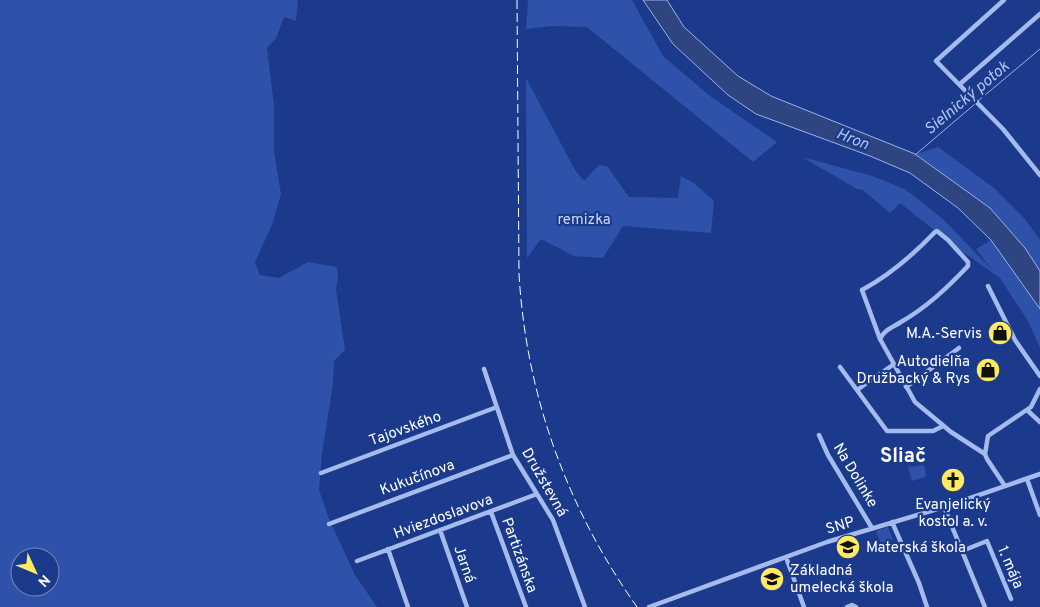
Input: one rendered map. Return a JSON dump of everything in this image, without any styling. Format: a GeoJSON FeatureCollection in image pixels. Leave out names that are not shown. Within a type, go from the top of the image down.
{"type":"FeatureCollection","features":[{"type":"Feature","properties":{"kind":"street"},"geometry":{"type":"LineString","coordinates":[[1004,0],[936,61],[1011,138],[1040,175]]}},
{"type":"Feature","properties":{"kind":"street"},"geometry":{"type":"LineString","coordinates":[[960,84],[1040,14]]}},
{"type":"Feature","properties":{"kind":"street"},"geometry":{"type":"LineString","coordinates":[[880,339],[884,332],[949,290],[968,266],[968,262],[940,233],[934,232],[902,264],[862,290],[880,339],[918,405],[943,426],[986,454]]}},
{"type":"Feature","properties":{"kind":"street"},"geometry":{"type":"LineString","coordinates":[[988,286],[1015,340],[1040,376]]}},
{"type":"Feature","properties":{"kind":"street"},"geometry":{"type":"LineString","coordinates":[[906,387],[959,348]]}},
{"type":"Feature","properties":{"kind":"street"},"geometry":{"type":"LineString","coordinates":[[857,390],[894,364]]}},
{"type":"Feature","properties":{"kind":"street"},"geometry":{"type":"LineString","coordinates":[[840,367],[884,428],[889,432],[933,431],[943,426]]}},
{"type":"Feature","properties":{"kind":"street","name":"Družstevná"},"geometry":{"type":"LineString","coordinates":[[484,369],[513,455],[557,528],[585,607]]}},
{"type":"Feature","properties":{"kind":"street"},"geometry":{"type":"LineString","coordinates":[[1005,486],[989,463],[986,454],[986,444],[989,435],[1027,410],[1040,389]]}},
{"type":"Feature","properties":{"kind":"street","name":"Tajovského"},"geometry":{"type":"LineString","coordinates":[[321,473],[497,407]]}},
{"type":"Feature","properties":{"kind":"street"},"geometry":{"type":"LineString","coordinates":[[1027,410],[1040,422]]}},
{"type":"Feature","properties":{"kind":"street","name":"Na Dolinke"},"geometry":{"type":"LineString","coordinates":[[819,435],[828,455],[872,528]]}},
{"type":"Feature","properties":{"kind":"street","name":"Kukučínova"},"geometry":{"type":"LineString","coordinates":[[329,524],[513,455]]}},
{"type":"Feature","properties":{"kind":"street","name":"SNP"},"geometry":{"type":"LineString","coordinates":[[649,607],[827,542],[944,507],[1040,474]]}},
{"type":"Feature","properties":{"kind":"street"},"geometry":{"type":"LineString","coordinates":[[1027,479],[1040,514]]}},
{"type":"Feature","properties":{"kind":"street","name":"Hviezdoslavova"},"geometry":{"type":"LineString","coordinates":[[357,561],[538,494]]}},
{"type":"Feature","properties":{"kind":"street"},"geometry":{"type":"LineString","coordinates":[[944,507],[985,607]]}},
{"type":"Feature","properties":{"kind":"street","name":"Partizánska"},"geometry":{"type":"LineString","coordinates":[[491,512],[526,607]]}},
{"type":"Feature","properties":{"kind":"street"},"geometry":{"type":"LineString","coordinates":[[892,522],[899,542],[919,583],[927,607]]}},
{"type":"Feature","properties":{"kind":"street","name":"Jarná"},"geometry":{"type":"LineString","coordinates":[[440,530],[467,607]]}},
{"type":"Feature","properties":{"kind":"street","name":"1. mája"},"geometry":{"type":"LineString","coordinates":[[962,551],[987,541],[1011,599]]}},
{"type":"Feature","properties":{"kind":"street"},"geometry":{"type":"LineString","coordinates":[[388,550],[408,607]]}},
{"type":"Feature","properties":{"kind":"street"},"geometry":{"type":"LineString","coordinates":[[786,556],[804,607]]}},
{"type":"Feature","properties":{"kind":"street"},"geometry":{"type":"LineString","coordinates":[[847,607],[856,606]]}},
{"type":"Feature","properties":{"kind":"green space"},"geometry":{"type":"Polygon","coordinates":[[[0,0],[298,0],[296,21],[284,17],[276,38],[267,48],[274,106],[274,152],[281,194],[272,225],[255,262],[260,275],[279,278],[308,262],[337,267],[336,290],[345,350],[334,361],[333,383],[322,454],[319,490],[329,519],[355,575],[377,607],[0,607],[0,0]]]}},
{"type":"Feature","properties":{"kind":"green space"},"geometry":{"type":"Polygon","coordinates":[[[528,0],[632,0],[663,56],[710,96],[777,142],[753,162],[587,27],[552,26],[526,29],[528,0]]]}},
{"type":"Feature","properties":{"kind":"green space","name":"remizka"},"geometry":{"type":"Polygon","coordinates":[[[526,78],[575,170],[584,181],[599,165],[607,166],[629,197],[678,198],[681,176],[695,184],[714,201],[711,233],[623,226],[603,258],[574,256],[541,239],[527,258],[526,78]]]}},
{"type":"Feature","properties":{"kind":"green space"},"geometry":{"type":"Polygon","coordinates":[[[938,147],[994,188],[1025,219],[1040,240],[1040,271],[1025,248],[990,208],[916,154],[938,147]]]}},
{"type":"Feature","properties":{"kind":"green space"},"geometry":{"type":"Polygon","coordinates":[[[802,157],[872,176],[905,189],[944,220],[992,270],[976,249],[991,240],[1040,309],[1040,348],[1028,321],[1000,278],[954,246],[900,203],[890,213],[863,190],[857,189],[802,157]]]}},
{"type":"Feature","properties":{"kind":"green space"},"geometry":{"type":"Polygon","coordinates":[[[924,465],[925,477],[912,481],[908,467],[924,465]]]}},
{"type":"Feature","properties":{"kind":"green space"},"geometry":{"type":"Polygon","coordinates":[[[888,527],[893,539],[881,544],[876,531],[888,527]]]}},
{"type":"Feature","properties":{"kind":"water","name":"Hron"},"geometry":{"type":"Polygon","coordinates":[[[643,0],[667,0],[684,27],[738,76],[771,96],[915,154],[990,208],[1025,248],[1040,271],[1040,309],[991,240],[958,208],[910,173],[870,156],[756,114],[728,95],[673,44],[643,0]]]}},
{"type":"Feature","properties":{"kind":"waterway","name":"Sielnický potok"},"geometry":{"type":"LineString","coordinates":[[978,101],[1040,49]]}},
{"type":"Feature","properties":{"kind":"waterway","name":"Sielnický potok"},"geometry":{"type":"LineString","coordinates":[[915,155],[975,104]]}},
{"type":"Feature","properties":{"kind":"railway"},"geometry":{"type":"LineString","coordinates":[[517,0],[519,274],[523,319],[531,363],[554,449],[571,490],[590,530],[612,569],[637,607]]}},
{"type":"Feature","properties":{"kind":"place","name":"M.A.-Servis"},"geometry":{"type":"Point","coordinates":[1000,333]}},
{"type":"Feature","properties":{"kind":"place","name":"Autodielňa Družbacký & Rys"},"geometry":{"type":"Point","coordinates":[988,370]}},
{"type":"Feature","properties":{"kind":"place","name":"Evanjelický kostol a. v."},"geometry":{"type":"Point","coordinates":[953,480]}},
{"type":"Feature","properties":{"kind":"place","name":"Materská škola"},"geometry":{"type":"Point","coordinates":[848,547]}},
{"type":"Feature","properties":{"kind":"place","name":"Základná umelecká škola"},"geometry":{"type":"Point","coordinates":[772,579]}},
{"type":"Feature","properties":{"kind":"district","name":"Sliač"},"geometry":{"type":"Point","coordinates":[903,455]}}]}
